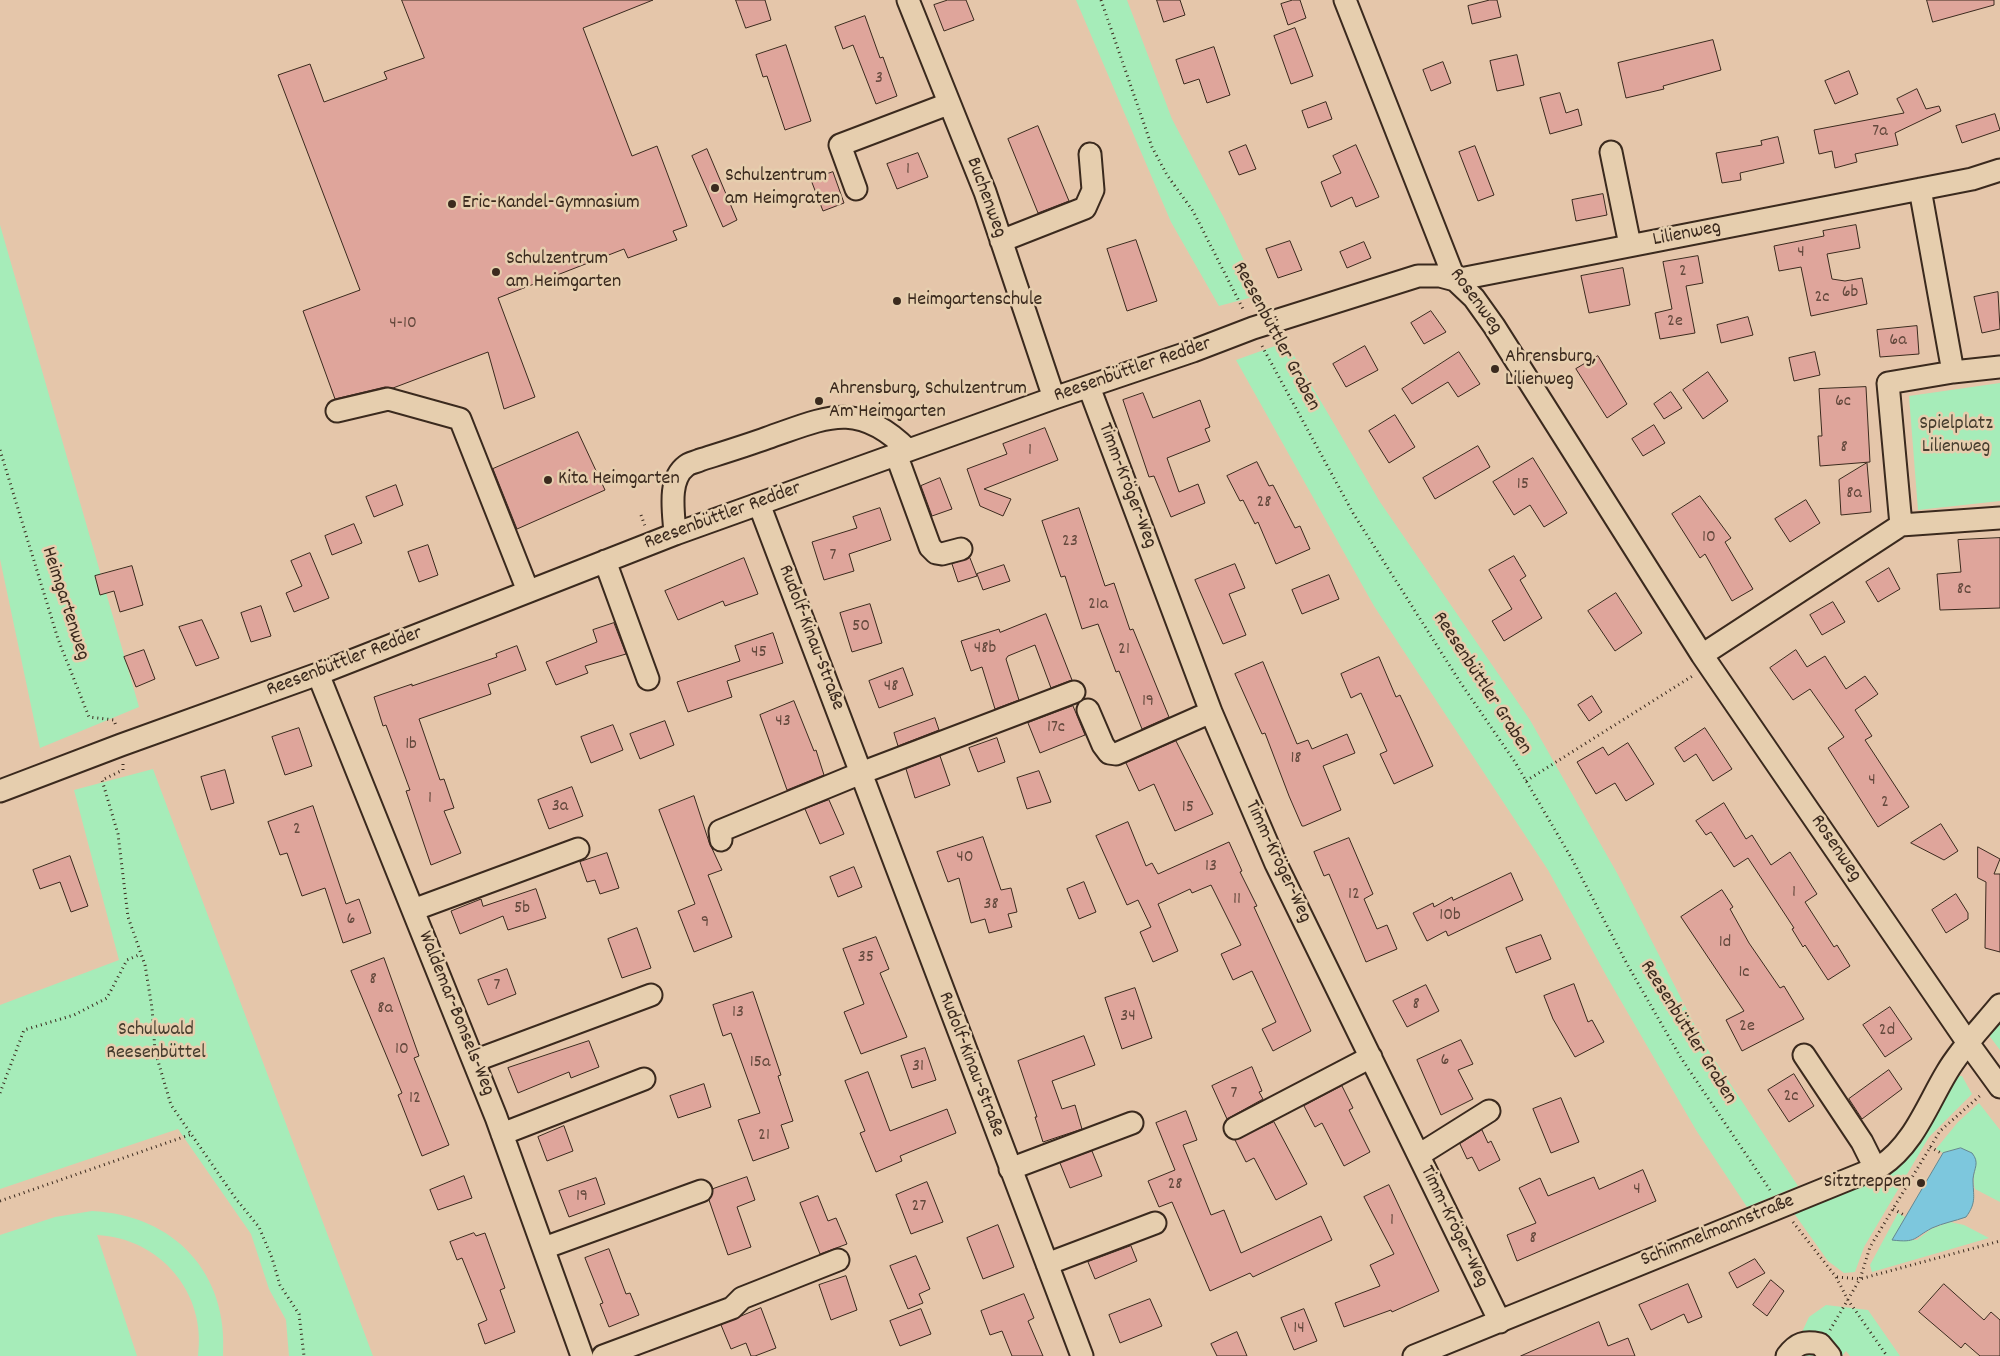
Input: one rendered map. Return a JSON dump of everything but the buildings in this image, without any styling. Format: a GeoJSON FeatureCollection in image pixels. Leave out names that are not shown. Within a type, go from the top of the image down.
{"type":"FeatureCollection","features":[{"type":"Feature","properties":{"kind":"street","name":"Buchenweg"},"geometry":{"type":"LineString","coordinates":[[908,0],[948,104],[985,192],[1054,398]]}},
{"type":"Feature","properties":{"kind":"street","name":"Rosenweg"},"geometry":{"type":"LineString","coordinates":[[1345,0],[1455,280],[1474,298],[1494,326],[1706,661],[1998,1084]]}},
{"type":"Feature","properties":{"kind":"street"},"geometry":{"type":"LineString","coordinates":[[856,189],[840,146],[948,104]]}},
{"type":"Feature","properties":{"kind":"street"},"geometry":{"type":"LineString","coordinates":[[1611,152],[1630,246]]}},
{"type":"Feature","properties":{"kind":"street"},"geometry":{"type":"LineString","coordinates":[[1001,241],[1085,208],[1093,190],[1090,154]]}},
{"type":"Feature","properties":{"kind":"street","name":"Lilienweg"},"geometry":{"type":"LineString","coordinates":[[1455,280],[1972,179],[2000,170]]}},
{"type":"Feature","properties":{"kind":"street"},"geometry":{"type":"LineString","coordinates":[[1920,189],[1953,372]]}},
{"type":"Feature","properties":{"kind":"street","name":"Reesenbüttler Redder"},"geometry":{"type":"LineString","coordinates":[[0,792],[121,745],[318,674],[610,558],[1054,398],[1193,351],[1253,328],[1418,276],[1440,276],[1455,280]]}},
{"type":"Feature","properties":{"kind":"street"},"geometry":{"type":"LineString","coordinates":[[1901,524],[1888,383],[1953,372],[2000,367]]}},
{"type":"Feature","properties":{"kind":"street","name":"Timm-Kröger-Weg"},"geometry":{"type":"LineString","coordinates":[[1089,387],[1211,712],[1276,864],[1500,1322]]}},
{"type":"Feature","properties":{"kind":"street"},"geometry":{"type":"LineString","coordinates":[[337,412],[388,399],[460,419],[528,591]]}},
{"type":"Feature","properties":{"kind":"street"},"geometry":{"type":"LineString","coordinates":[[675,534],[673,498],[677,479],[685,466],[817,420],[839,415],[876,425],[897,439],[930,547],[936,553],[942,554],[961,549]]}},
{"type":"Feature","properties":{"kind":"street","name":"Rudolf-Kinau-Straße"},"geometry":{"type":"LineString","coordinates":[[760,504],[1082,1356]]}},
{"type":"Feature","properties":{"kind":"street"},"geometry":{"type":"LineString","coordinates":[[1706,661],[1901,524],[2000,518]]}},
{"type":"Feature","properties":{"kind":"street"},"geometry":{"type":"LineString","coordinates":[[610,558],[653,676]]}},
{"type":"Feature","properties":{"kind":"street","name":"Waldemar-Bonsels-Weg"},"geometry":{"type":"LineString","coordinates":[[318,674],[502,1134],[582,1356]]}},
{"type":"Feature","properties":{"kind":"street"},"geometry":{"type":"LineString","coordinates":[[721,840],[720,831],[861,773],[1074,692]]}},
{"type":"Feature","properties":{"kind":"street"},"geometry":{"type":"LineString","coordinates":[[1088,710],[1103,745],[1109,752],[1116,754],[1211,712]]}},
{"type":"Feature","properties":{"kind":"street"},"geometry":{"type":"LineString","coordinates":[[413,910],[578,849]]}},
{"type":"Feature","properties":{"kind":"street"},"geometry":{"type":"LineString","coordinates":[[474,1062],[652,995]]}},
{"type":"Feature","properties":{"kind":"street","name":"Schimmelmannstraße"},"geometry":{"type":"LineString","coordinates":[[1414,1356],[1875,1168],[1895,1156],[1908,1140],[1947,1071],[2000,1006]]}},
{"type":"Feature","properties":{"kind":"street"},"geometry":{"type":"LineString","coordinates":[[1804,1055],[1862,1142],[1875,1168]]}},
{"type":"Feature","properties":{"kind":"street"},"geometry":{"type":"LineString","coordinates":[[1235,1128],[1371,1057]]}},
{"type":"Feature","properties":{"kind":"street"},"geometry":{"type":"LineString","coordinates":[[502,1134],[644,1079]]}},
{"type":"Feature","properties":{"kind":"street"},"geometry":{"type":"LineString","coordinates":[[1419,1155],[1489,1111]]}},
{"type":"Feature","properties":{"kind":"street"},"geometry":{"type":"LineString","coordinates":[[1010,1169],[1132,1123]]}},
{"type":"Feature","properties":{"kind":"street"},"geometry":{"type":"LineString","coordinates":[[544,1248],[701,1190]]}},
{"type":"Feature","properties":{"kind":"street"},"geometry":{"type":"LineString","coordinates":[[1047,1264],[1155,1223]]}},
{"type":"Feature","properties":{"kind":"street"},"geometry":{"type":"LineString","coordinates":[[602,1356],[732,1308],[742,1298],[838,1260]]}},
{"type":"Feature","properties":{"kind":"street"},"geometry":{"type":"LineString","coordinates":[[1787,1356],[1795,1345],[1807,1342],[1825,1350]]}},
{"type":"Feature","properties":{"kind":"path","name":"Reesenbüttler Graben"},"geometry":{"type":"LineString","coordinates":[[1101,0],[1152,148],[1167,175],[1193,212],[1353,513],[1526,781],[1572,859],[1627,964],[1681,1058],[1781,1207],[1836,1277],[1848,1300],[1887,1356]]}},
{"type":"Feature","properties":{"kind":"path","name":"Heimgartenweg"},"geometry":{"type":"LineString","coordinates":[[0,450],[58,639],[89,718],[114,720],[121,745]]}},
{"type":"Feature","properties":{"kind":"path"},"geometry":{"type":"LineString","coordinates":[[1526,781],[1706,661]]}},
{"type":"Feature","properties":{"kind":"path"},"geometry":{"type":"LineString","coordinates":[[121,745],[123,770],[102,780],[118,834],[128,917],[145,964],[152,1008],[155,1051],[171,1106],[236,1199],[259,1227],[280,1284],[299,1314],[304,1356]]}},
{"type":"Feature","properties":{"kind":"path"},"geometry":{"type":"LineString","coordinates":[[0,1094],[24,1030],[74,1014],[107,998],[127,960],[141,954]]}},
{"type":"Feature","properties":{"kind":"path"},"geometry":{"type":"LineString","coordinates":[[1825,1350],[1860,1279],[1870,1247],[1940,1131],[1998,1084]]}},
{"type":"Feature","properties":{"kind":"path"},"geometry":{"type":"LineString","coordinates":[[0,1201],[192,1134]]}},
{"type":"Feature","properties":{"kind":"path"},"geometry":{"type":"LineString","coordinates":[[1930,1147],[1943,1154]]}},
{"type":"Feature","properties":{"kind":"path"},"geometry":{"type":"LineString","coordinates":[[1893,1209],[1906,1216]]}},
{"type":"Feature","properties":{"kind":"path"},"geometry":{"type":"LineString","coordinates":[[1836,1277],[1860,1279],[2000,1241]]}},
{"type":"Feature","properties":{"kind":"green space"},"geometry":{"type":"Polygon","coordinates":[[[1076,0],[1127,0],[1172,119],[1224,218],[1260,295],[1219,306],[1171,222],[1076,0]]]}},
{"type":"Feature","properties":{"kind":"green space"},"geometry":{"type":"Polygon","coordinates":[[[0,225],[139,707],[40,748],[0,559],[0,225]]]}},
{"type":"Feature","properties":{"kind":"green space"},"geometry":{"type":"Polygon","coordinates":[[[1286,342],[1380,502],[1530,720],[1617,873],[1706,1047],[1798,1186],[1747,1207],[1696,1130],[1607,977],[1548,870],[1374,606],[1236,360],[1286,342]]]}},
{"type":"Feature","properties":{"kind":"green space","name":"Spielplatz Lilienweg"},"geometry":{"type":"Polygon","coordinates":[[[2000,383],[2000,501],[1918,510],[1909,396],[2000,383]]]}},
{"type":"Feature","properties":{"kind":"green space","name":"Schulwald Reesenbüttel"},"geometry":{"type":"Polygon","coordinates":[[[153,769],[373,1356],[289,1356],[286,1320],[269,1289],[251,1234],[178,1129],[0,1189],[0,1005],[119,960],[74,790],[153,769]]]}},
{"type":"Feature","properties":{"kind":"green space"},"geometry":{"type":"Polygon","coordinates":[[[2000,1019],[2000,1050],[1988,1034],[2000,1019]]]}},
{"type":"Feature","properties":{"kind":"green space"},"geometry":{"type":"Polygon","coordinates":[[[1956,1076],[1962,1076],[1972,1094],[1929,1137],[1864,1247],[1855,1272],[1844,1273],[1828,1261],[1791,1209],[1870,1175],[1956,1076]]]}},
{"type":"Feature","properties":{"kind":"green space"},"geometry":{"type":"Polygon","coordinates":[[[1979,1103],[2000,1130],[2000,1202],[1975,1189],[1975,1163],[1972,1153],[1961,1148],[1943,1153],[1936,1149],[1958,1122],[1979,1103]]]}},
{"type":"Feature","properties":{"kind":"green space"},"geometry":{"type":"Polygon","coordinates":[[[92,1211],[121,1215],[148,1224],[171,1237],[190,1254],[206,1275],[217,1299],[222,1326],[223,1356],[198,1356],[199,1333],[195,1311],[187,1291],[174,1273],[159,1258],[141,1246],[120,1238],[97,1235],[137,1356],[0,1356],[0,1235],[55,1217],[92,1211]]]}},
{"type":"Feature","properties":{"kind":"green space"},"geometry":{"type":"Polygon","coordinates":[[[1898,1213],[1905,1217],[1893,1240],[1917,1240],[1931,1229],[1950,1222],[1964,1225],[1989,1238],[1872,1272],[1870,1265],[1898,1213]]]}},
{"type":"Feature","properties":{"kind":"green space"},"geometry":{"type":"Polygon","coordinates":[[[1826,1305],[1868,1310],[1900,1356],[1850,1356],[1846,1351],[1842,1356],[1791,1356],[1809,1317],[1826,1305]]]}},
{"type":"Feature","properties":{"kind":"water"},"geometry":{"type":"Polygon","coordinates":[[[1961,1148],[1972,1153],[1976,1160],[1973,1179],[1973,1203],[1966,1217],[1936,1226],[1911,1240],[1892,1240],[1943,1153],[1961,1148]]]}},
{"type":"Feature","properties":{"kind":"place","name":"Schulzentrum am Heimgraten"},"geometry":{"type":"Point","coordinates":[715,188]}},
{"type":"Feature","properties":{"kind":"place","name":"Eric-Kandel-Gymnasium"},"geometry":{"type":"Point","coordinates":[452,204]}},
{"type":"Feature","properties":{"kind":"place","name":"Schulzentrum am Heimgarten"},"geometry":{"type":"Point","coordinates":[496,272]}},
{"type":"Feature","properties":{"kind":"place","name":"Heimgartenschule"},"geometry":{"type":"Point","coordinates":[897,301]}},
{"type":"Feature","properties":{"kind":"place","name":"Ahrensburg, Lilienweg"},"geometry":{"type":"Point","coordinates":[1495,369]}},
{"type":"Feature","properties":{"kind":"place","name":"Ahrensburg, Schulzentrum Am Heimgarten"},"geometry":{"type":"Point","coordinates":[819,401]}},
{"type":"Feature","properties":{"kind":"place","name":"Kita Heimgarten"},"geometry":{"type":"Point","coordinates":[548,480]}},
{"type":"Feature","properties":{"kind":"place","name":"Sitztreppen"},"geometry":{"type":"Point","coordinates":[1921,1183]}}]}
